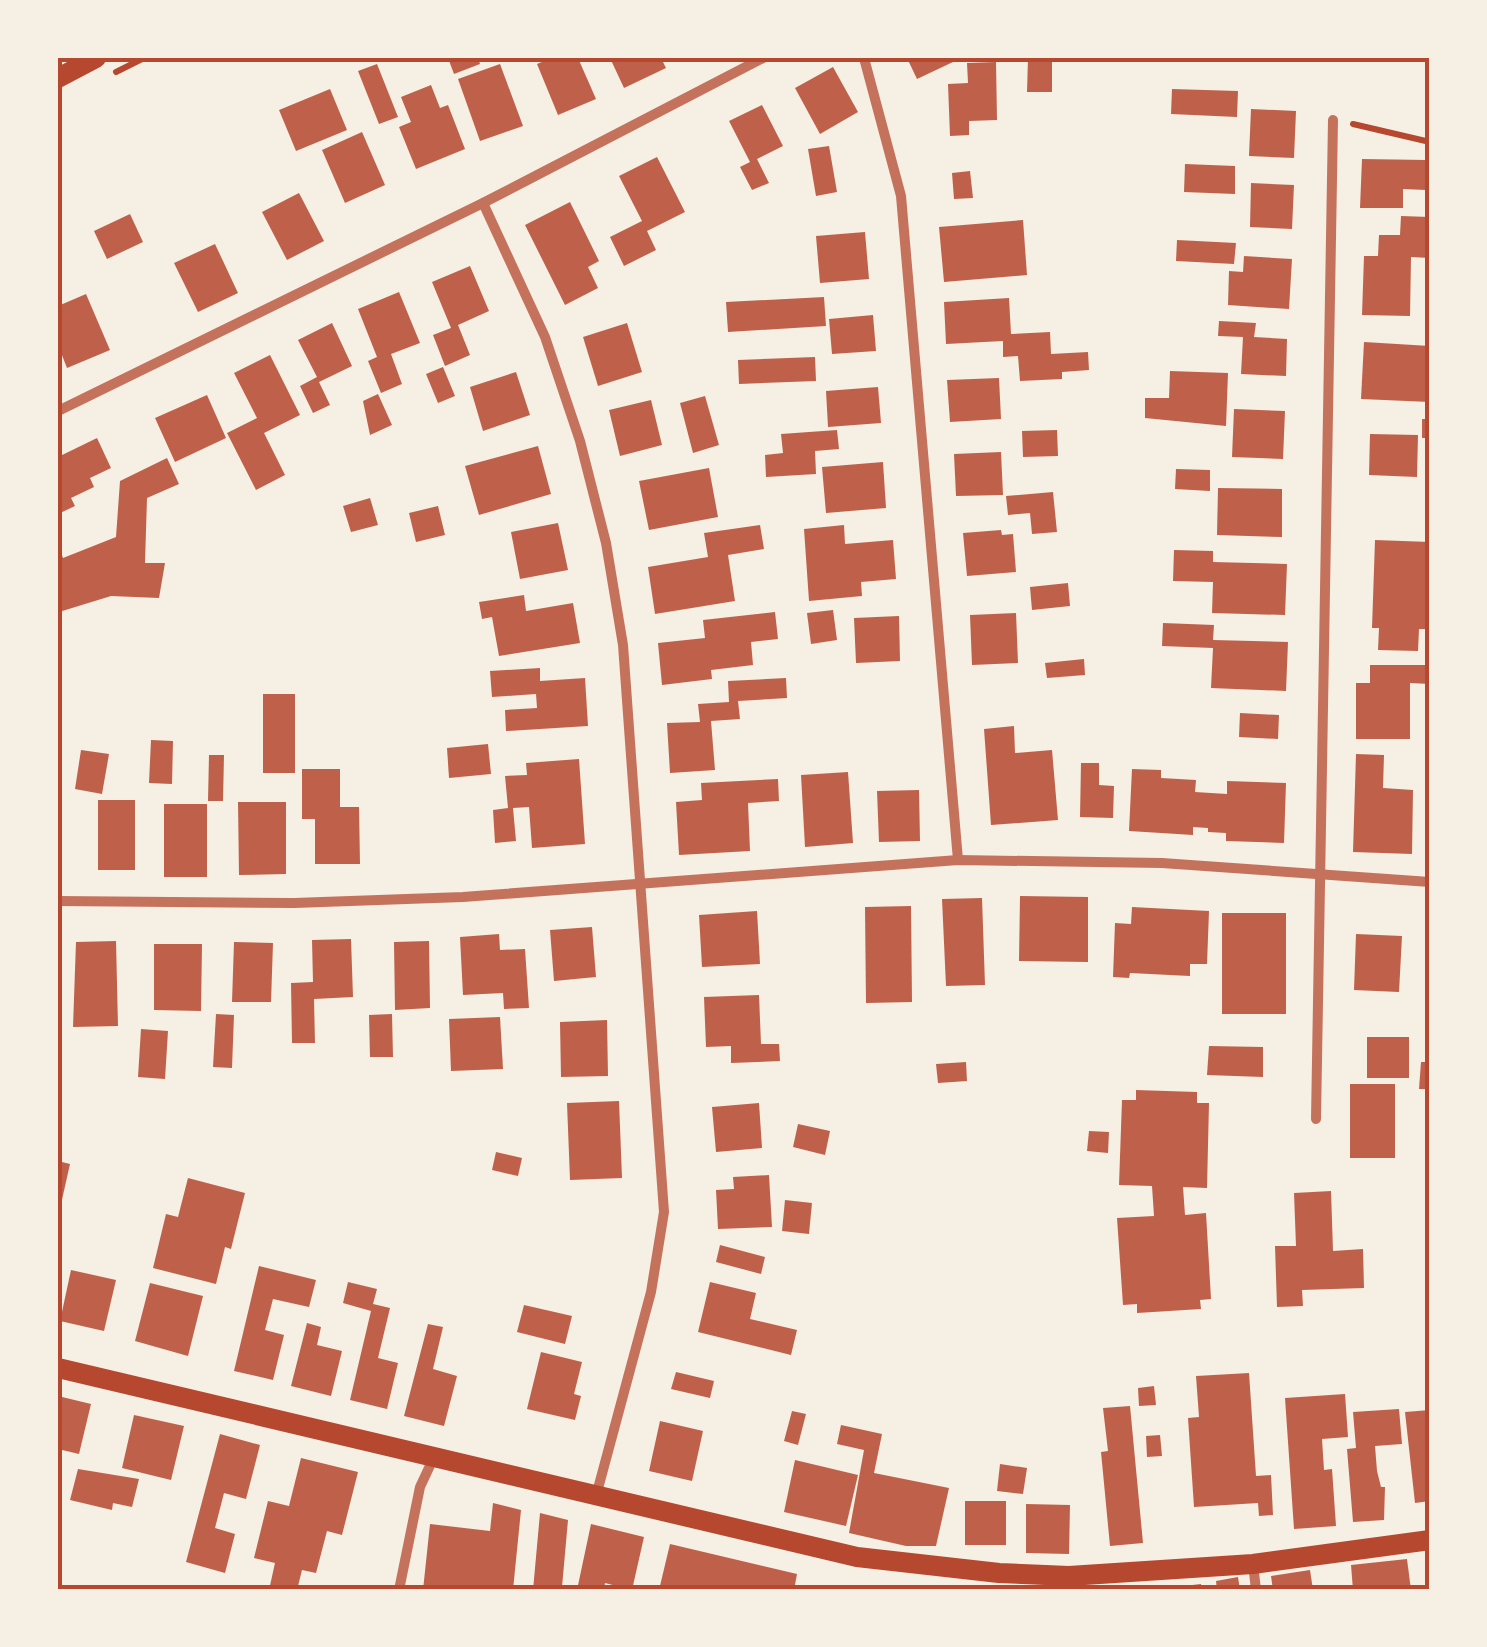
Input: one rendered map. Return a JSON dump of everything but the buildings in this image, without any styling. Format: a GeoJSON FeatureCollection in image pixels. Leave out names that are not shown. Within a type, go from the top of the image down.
{"type":"FeatureCollection","features":[{"type":"Feature","properties":{"kind":"main road"},"geometry":{"type":"LineString","coordinates":[[58,78],[96,58]]}},
{"type":"Feature","properties":{"kind":"main road"},"geometry":{"type":"LineString","coordinates":[[58,1368],[858,1557],[1000,1574],[1069,1576],[1252,1564],[1430,1540]]}},
{"type":"Feature","properties":{"kind":"street"},"geometry":{"type":"LineString","coordinates":[[58,411],[483,203],[764,58]]}},
{"type":"Feature","properties":{"kind":"street"},"geometry":{"type":"LineString","coordinates":[[864,58],[901,196],[958,860]]}},
{"type":"Feature","properties":{"kind":"street"},"geometry":{"type":"LineString","coordinates":[[1316,1119],[1334,120]]}},
{"type":"Feature","properties":{"kind":"street"},"geometry":{"type":"LineString","coordinates":[[483,203],[545,337],[580,441],[606,542],[623,645],[664,1212],[651,1292],[596,1497]]}},
{"type":"Feature","properties":{"kind":"street"},"geometry":{"type":"LineString","coordinates":[[58,902],[313,902],[640,885],[958,860],[1162,863],[1430,882]]}},
{"type":"Feature","properties":{"kind":"street"},"geometry":{"type":"LineString","coordinates":[[399,1590],[420,1487],[434,1456]]}},
{"type":"Feature","properties":{"kind":"street"},"geometry":{"type":"LineString","coordinates":[[1252,1564],[1256,1590]]}},
{"type":"Feature","properties":{"kind":"path"},"geometry":{"type":"LineString","coordinates":[[1334,120],[1430,142]]}}]}
